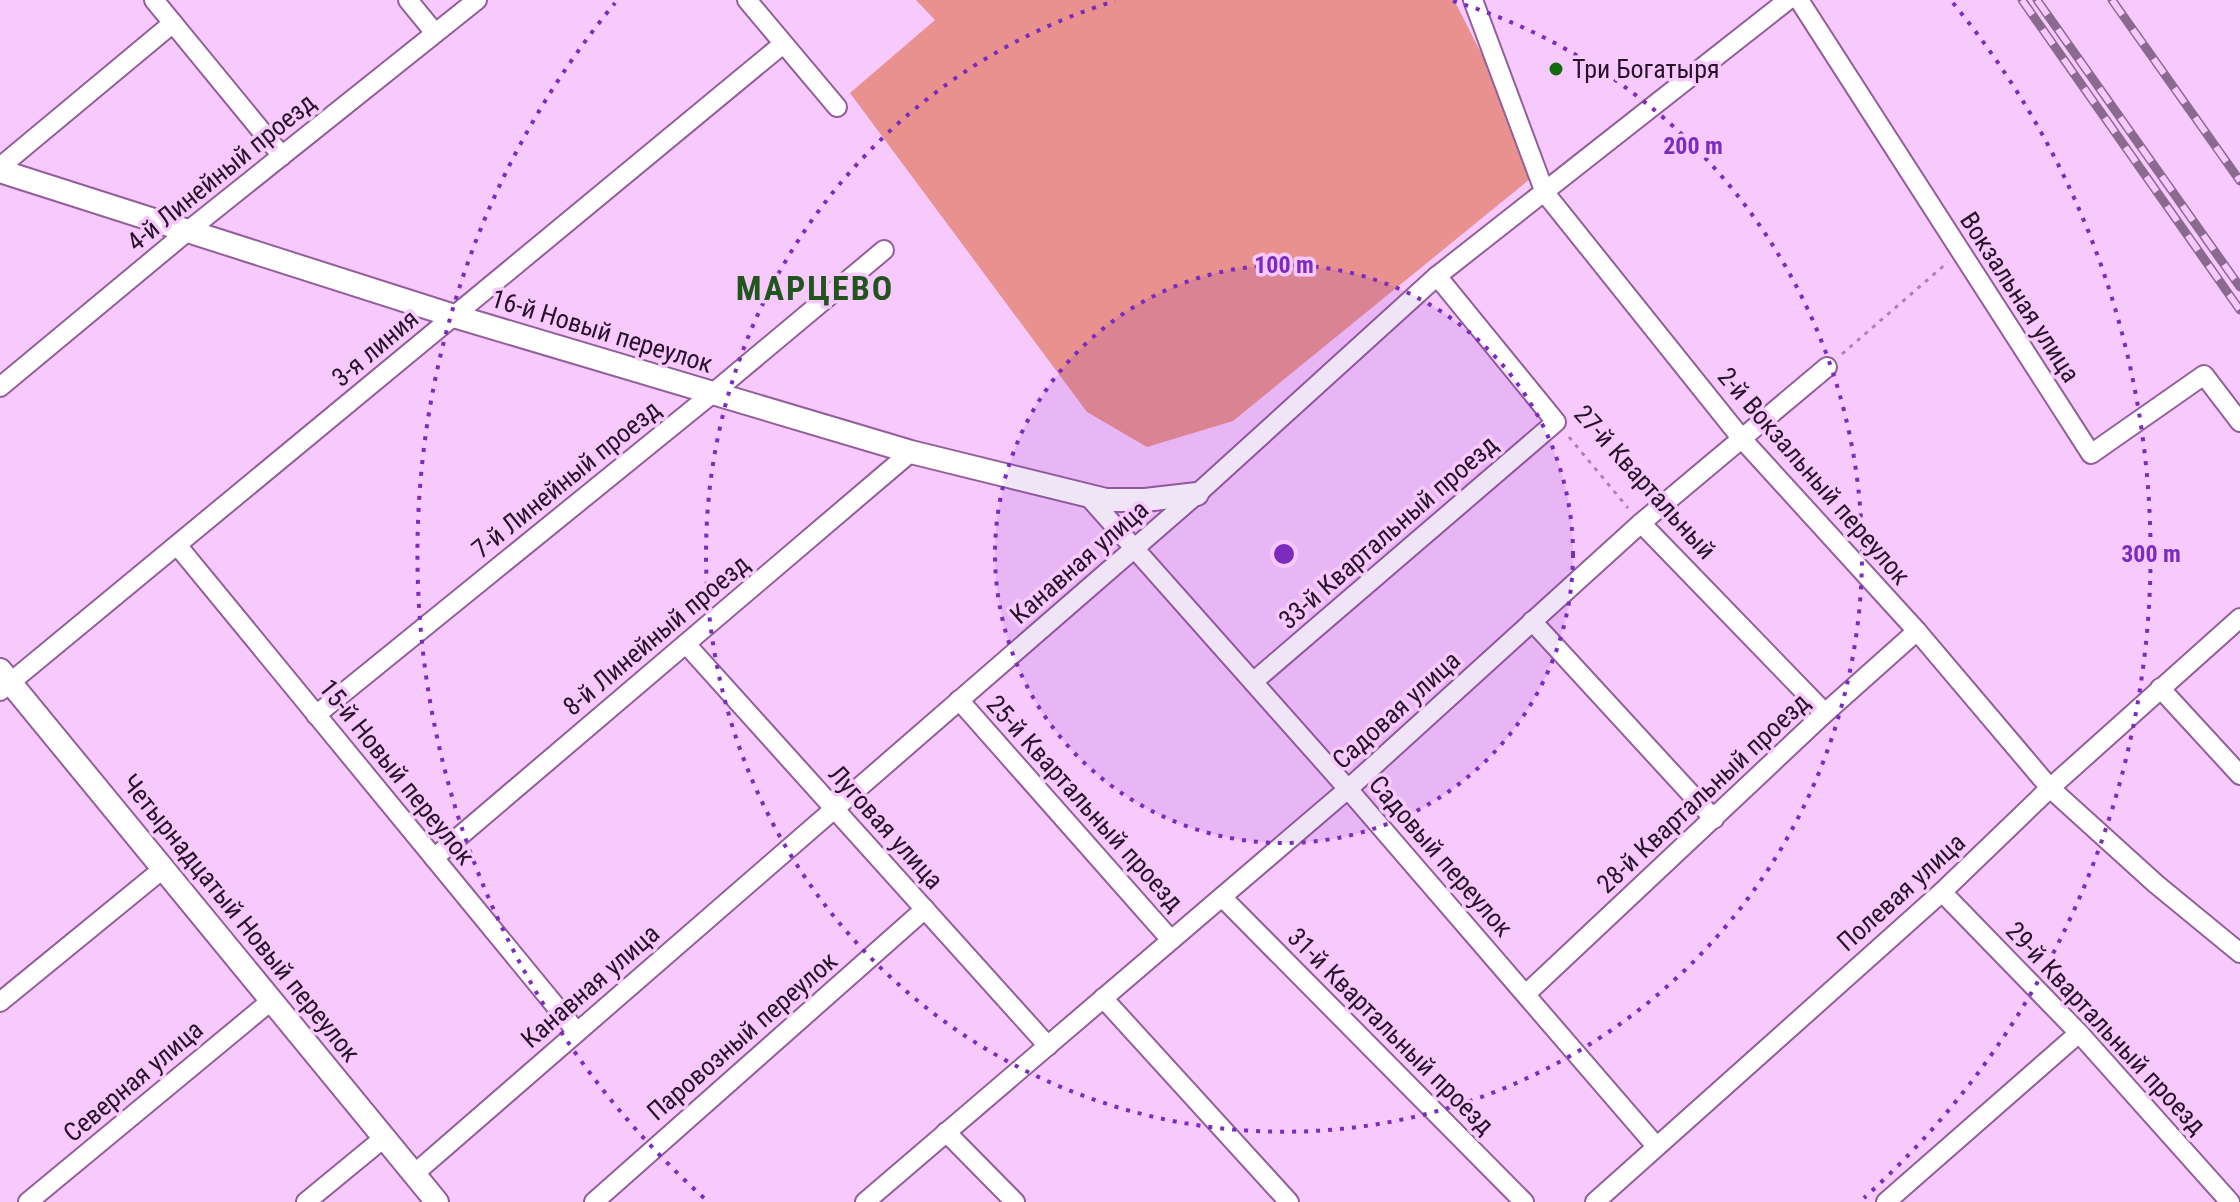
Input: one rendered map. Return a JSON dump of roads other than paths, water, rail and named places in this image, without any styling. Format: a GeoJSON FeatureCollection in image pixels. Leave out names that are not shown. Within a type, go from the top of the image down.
{"type":"FeatureCollection","features":[{"type":"Feature","properties":{"kind":"street"},"geometry":{"type":"LineString","coordinates":[[154,0],[282,156]]}},
{"type":"Feature","properties":{"kind":"street"},"geometry":{"type":"LineString","coordinates":[[408,0],[435,33]]}},
{"type":"Feature","properties":{"kind":"street","name":"4-й Линейный проезд"},"geometry":{"type":"LineString","coordinates":[[0,387],[189,230],[477,0]]}},
{"type":"Feature","properties":{"kind":"street"},"geometry":{"type":"LineString","coordinates":[[747,0],[837,107]]}},
{"type":"Feature","properties":{"kind":"street","name":"2-й Вокзальный переулок"},"geometry":{"type":"LineString","coordinates":[[1473,0],[1545,193],[1742,439],[1917,631],[2050,788],[2156,884],[2240,953]]}},
{"type":"Feature","properties":{"kind":"street","name":"Канавная улица"},"geometry":{"type":"LineString","coordinates":[[414,1174],[1197,494],[1437,276],[1788,0]]}},
{"type":"Feature","properties":{"kind":"street","name":"Вокзальная улица"},"geometry":{"type":"LineString","coordinates":[[1799,0],[2091,454],[2204,375],[2240,422]]}},
{"type":"Feature","properties":{"kind":"street"},"geometry":{"type":"LineString","coordinates":[[0,169],[173,23]]}},
{"type":"Feature","properties":{"kind":"street","name":"3-я линия"},"geometry":{"type":"LineString","coordinates":[[4,681],[177,545],[783,44]]}},
{"type":"Feature","properties":{"kind":"street","name":"16-й Новый переулок"},"geometry":{"type":"LineString","coordinates":[[0,169],[454,316],[911,452],[1106,500],[1145,500],[1197,494]]}},
{"type":"Feature","properties":{"kind":"street","name":"7-й Линейный проезд"},"geometry":{"type":"LineString","coordinates":[[316,715],[884,250]]}},
{"type":"Feature","properties":{"kind":"street","name":"27-й Квартальный"},"geometry":{"type":"LineString","coordinates":[[1437,276],[1556,422]]}},
{"type":"Feature","properties":{"kind":"street","name":"Садовая улица"},"geometry":{"type":"LineString","coordinates":[[865,1202],[1348,789],[1641,523],[1827,367]]}},
{"type":"Feature","properties":{"kind":"street","name":"33-й Квартальный проезд"},"geometry":{"type":"LineString","coordinates":[[1253,682],[1556,422]]}},
{"type":"Feature","properties":{"kind":"street","name":"8-й Линейный проезд"},"geometry":{"type":"LineString","coordinates":[[434,858],[911,452]]}},
{"type":"Feature","properties":{"kind":"street","name":"Садовый переулок"},"geometry":{"type":"LineString","coordinates":[[1087,495],[1348,789],[1656,1146]]}},
{"type":"Feature","properties":{"kind":"street","name":"27-й Квартальный"},"geometry":{"type":"LineString","coordinates":[[1641,523],[1825,713]]}},
{"type":"Feature","properties":{"kind":"street","name":"15-й Новый переулок"},"geometry":{"type":"LineString","coordinates":[[177,545],[577,1032]]}},
{"type":"Feature","properties":{"kind":"street","name":"Полевая улица"},"geometry":{"type":"LineString","coordinates":[[1595,1202],[1942,892],[2050,788],[2240,618]]}},
{"type":"Feature","properties":{"kind":"street"},"geometry":{"type":"LineString","coordinates":[[1532,621],[1714,819]]}},
{"type":"Feature","properties":{"kind":"street","name":"28-й Квартальный проезд"},"geometry":{"type":"LineString","coordinates":[[1526,994],[1825,713],[1917,631]]}},
{"type":"Feature","properties":{"kind":"street","name":"Луговая улица"},"geometry":{"type":"LineString","coordinates":[[686,644],[1048,1046]]}},
{"type":"Feature","properties":{"kind":"street","name":"Четырнадцатый Новый переулок"},"geometry":{"type":"LineString","coordinates":[[4,681],[164,868],[437,1202]]}},
{"type":"Feature","properties":{"kind":"street"},"geometry":{"type":"LineString","coordinates":[[2160,688],[2240,775]]}},
{"type":"Feature","properties":{"kind":"street","name":"25-й Квартальный проезд"},"geometry":{"type":"LineString","coordinates":[[959,700],[1171,940]]}},
{"type":"Feature","properties":{"kind":"street"},"geometry":{"type":"LineString","coordinates":[[0,1002],[164,868]]}},
{"type":"Feature","properties":{"kind":"street","name":"29-й Квартальный проезд"},"geometry":{"type":"LineString","coordinates":[[1942,892],[2233,1196]]}},
{"type":"Feature","properties":{"kind":"street","name":"31-й Квартальный проезд"},"geometry":{"type":"LineString","coordinates":[[1222,897],[1524,1202]]}},
{"type":"Feature","properties":{"kind":"street","name":"Паровозный переулок"},"geometry":{"type":"LineString","coordinates":[[594,1202],[925,909]]}},
{"type":"Feature","properties":{"kind":"street"},"geometry":{"type":"LineString","coordinates":[[1103,998],[1289,1202]]}},
{"type":"Feature","properties":{"kind":"street","name":"Северная улица"},"geometry":{"type":"LineString","coordinates":[[28,1202],[272,1000]]}},
{"type":"Feature","properties":{"kind":"street"},"geometry":{"type":"LineString","coordinates":[[1886,1202],[2079,1033]]}},
{"type":"Feature","properties":{"kind":"street"},"geometry":{"type":"LineString","coordinates":[[946,1132],[1015,1202]]}},
{"type":"Feature","properties":{"kind":"street"},"geometry":{"type":"LineString","coordinates":[[306,1202],[385,1137]]}},
{"type":"Feature","properties":{"kind":"railway"},"geometry":{"type":"LineString","coordinates":[[2022,0],[2240,310]]}},
{"type":"Feature","properties":{"kind":"railway"},"geometry":{"type":"LineString","coordinates":[[2037,0],[2240,287]]}},
{"type":"Feature","properties":{"kind":"railway"},"geometry":{"type":"LineString","coordinates":[[2112,0],[2240,181]]}},
{"type":"Feature","properties":{"kind":"place","name":"Три Богатыря"},"geometry":{"type":"Point","coordinates":[1556,69]}},
{"type":"Feature","properties":{"kind":"district","name":"МАРЦЕВО"},"geometry":{"type":"Point","coordinates":[815,288]}}]}
